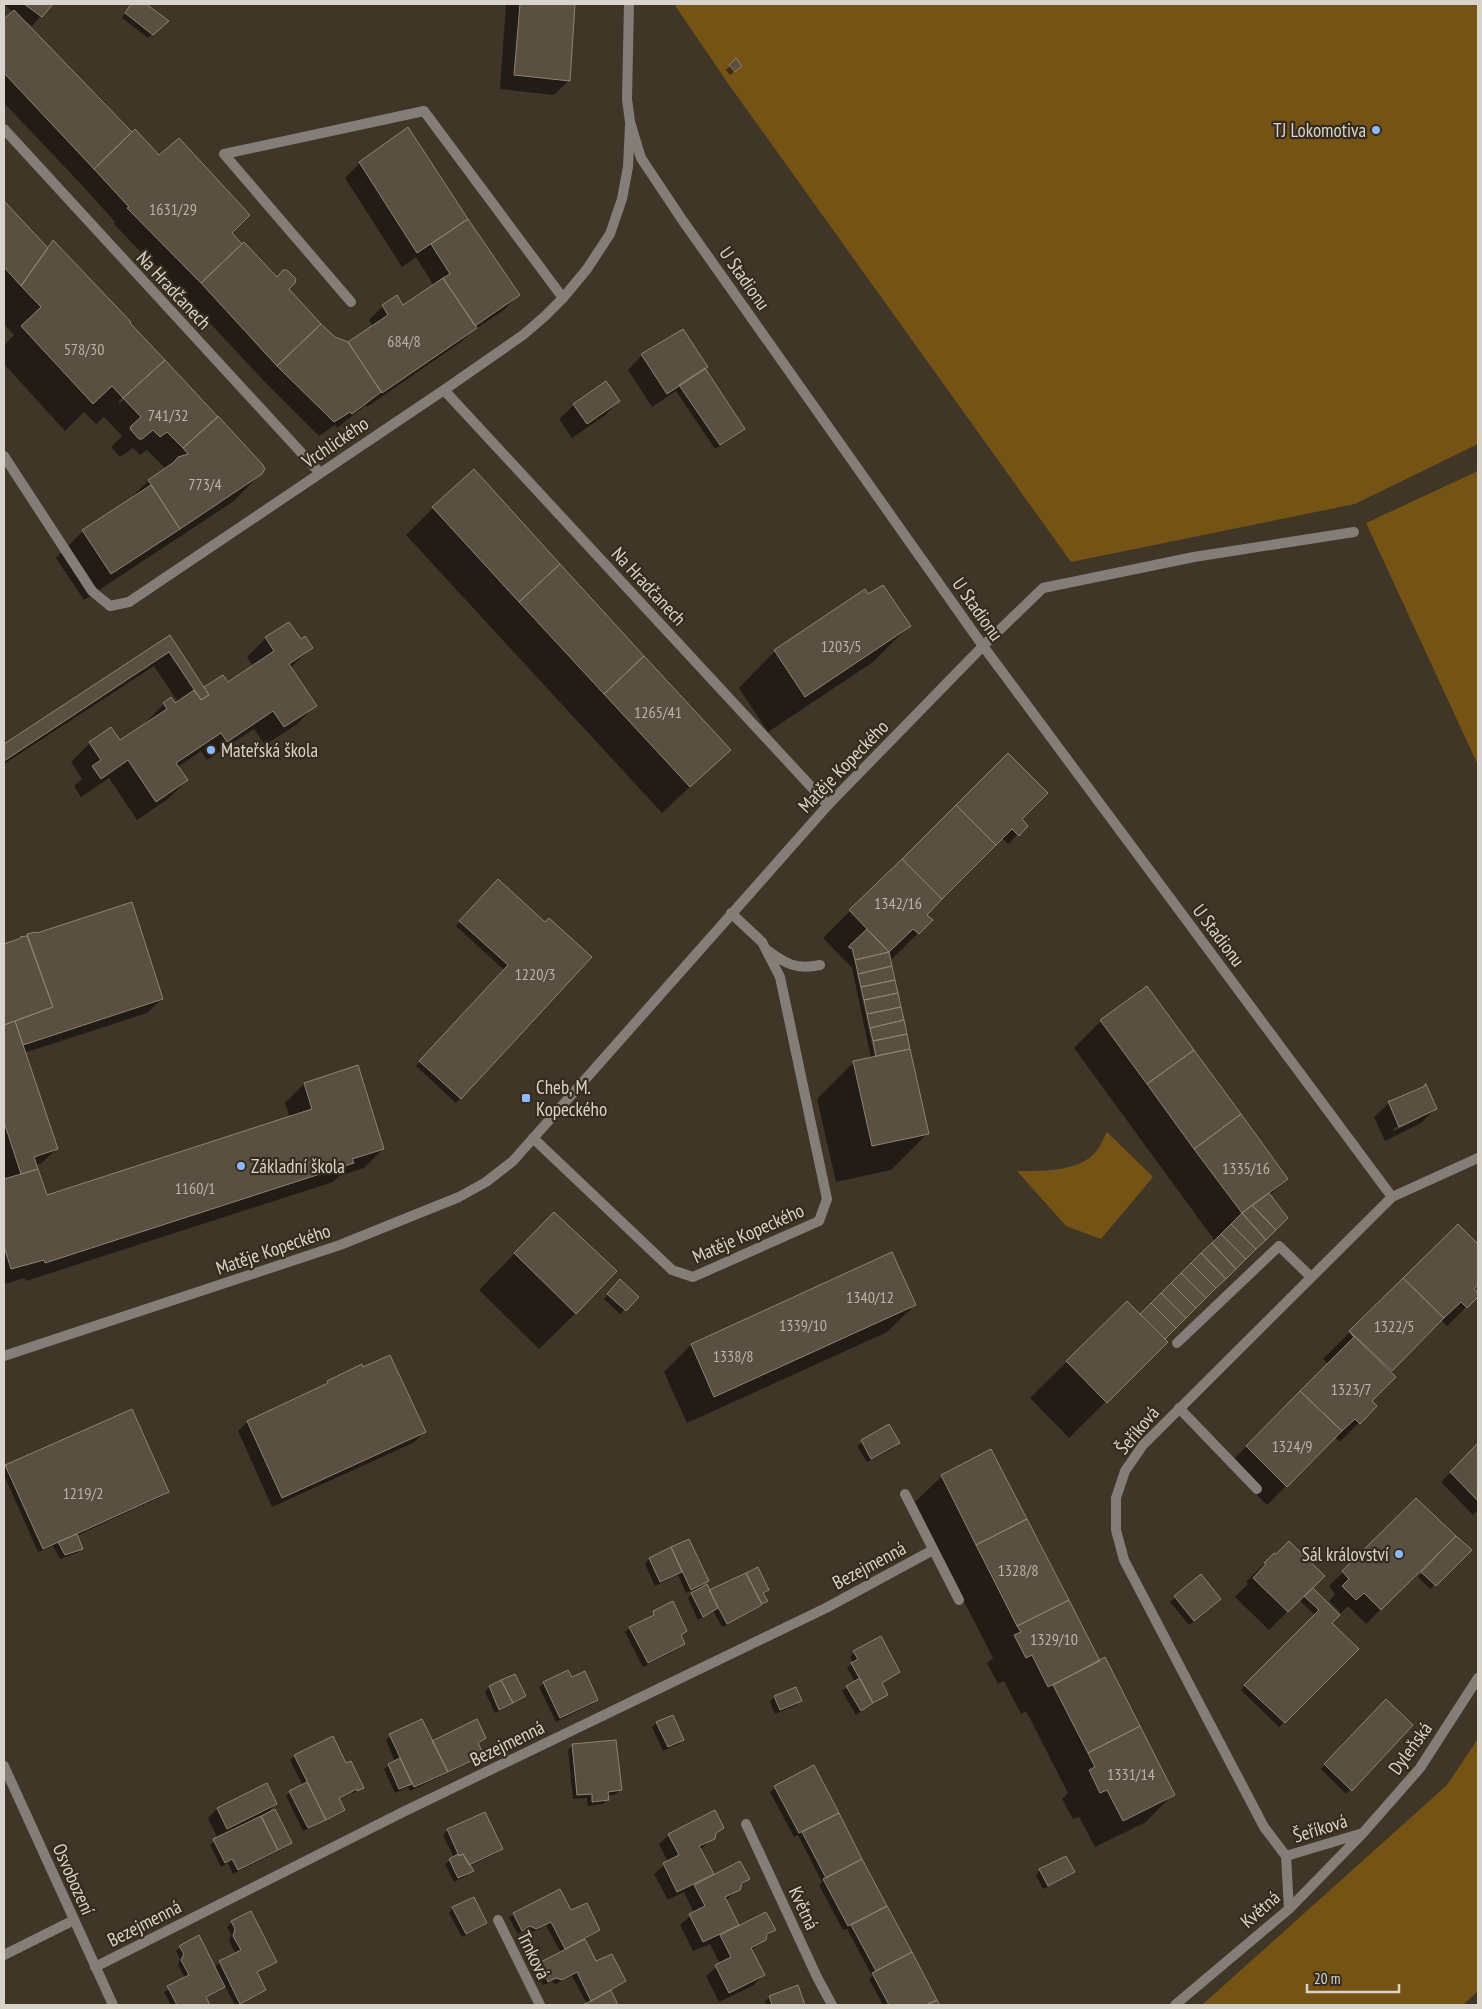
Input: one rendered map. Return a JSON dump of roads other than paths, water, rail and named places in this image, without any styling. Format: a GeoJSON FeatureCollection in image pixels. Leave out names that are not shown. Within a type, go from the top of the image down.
{"type":"FeatureCollection","features":[{"type":"Feature","properties":{"kind":"street","name":"U Stadionu"},"geometry":{"type":"LineString","coordinates":[[629,4],[626,99],[630,122],[641,158],[683,221],[983,646],[1392,1197]]}},
{"type":"Feature","properties":{"kind":"street"},"geometry":{"type":"LineString","coordinates":[[351,302],[224,154],[424,111],[563,298]]}},
{"type":"Feature","properties":{"kind":"street","name":"Vrchlického"},"geometry":{"type":"LineString","coordinates":[[4,456],[92,591],[110,606],[129,602],[523,335],[563,298],[587,268],[610,234],[622,200],[628,167],[630,122]]}},
{"type":"Feature","properties":{"kind":"street","name":"Na Hradčanech"},"geometry":{"type":"LineString","coordinates":[[4,129],[320,473]]}},
{"type":"Feature","properties":{"kind":"street","name":"Na Hradčanech"},"geometry":{"type":"LineString","coordinates":[[444,390],[828,805]]}},
{"type":"Feature","properties":{"kind":"street","name":"Matěje Kopeckého"},"geometry":{"type":"LineString","coordinates":[[4,1356],[340,1245],[459,1197],[486,1182],[513,1161],[828,805],[983,646],[1043,588],[1194,557],[1354,532]]}},
{"type":"Feature","properties":{"kind":"street","name":"Matěje Kopeckého"},"geometry":{"type":"LineString","coordinates":[[533,1138],[672,1270],[693,1277],[819,1221],[827,1199],[780,977],[762,942],[731,913]]}},
{"type":"Feature","properties":{"kind":"street"},"geometry":{"type":"LineString","coordinates":[[767,950],[784,964],[797,967],[820,965]]}},
{"type":"Feature","properties":{"kind":"street","name":"Šeříková"},"geometry":{"type":"LineString","coordinates":[[1289,1908],[1286,1856],[1264,1827],[1250,1803],[1124,1560],[1116,1530],[1116,1498],[1125,1471],[1143,1445],[1392,1197],[1478,1158]]}},
{"type":"Feature","properties":{"kind":"street"},"geometry":{"type":"LineString","coordinates":[[1177,1343],[1279,1246],[1311,1277]]}},
{"type":"Feature","properties":{"kind":"street"},"geometry":{"type":"LineString","coordinates":[[1179,1408],[1257,1489]]}},
{"type":"Feature","properties":{"kind":"street","name":"Bezejmenná"},"geometry":{"type":"LineString","coordinates":[[905,1494],[958,1600]]}},
{"type":"Feature","properties":{"kind":"street","name":"Bezejmenná"},"geometry":{"type":"LineString","coordinates":[[95,1967],[414,1807],[826,1608],[933,1550]]}},
{"type":"Feature","properties":{"kind":"street","name":"Dyleňská"},"geometry":{"type":"LineString","coordinates":[[1363,1833],[1420,1768],[1478,1678]]}},
{"type":"Feature","properties":{"kind":"street","name":"Osvobození"},"geometry":{"type":"LineString","coordinates":[[4,1766],[113,2005]]}},
{"type":"Feature","properties":{"kind":"street","name":"Květná"},"geometry":{"type":"LineString","coordinates":[[746,1824],[817,1977],[832,2005]]}},
{"type":"Feature","properties":{"kind":"street","name":"Šeříková"},"geometry":{"type":"LineString","coordinates":[[1286,1856],[1363,1833]]}},
{"type":"Feature","properties":{"kind":"street","name":"Květná"},"geometry":{"type":"LineString","coordinates":[[1174,2005],[1289,1908],[1363,1833]]}},
{"type":"Feature","properties":{"kind":"street"},"geometry":{"type":"LineString","coordinates":[[4,1955],[74,1920]]}},
{"type":"Feature","properties":{"kind":"street","name":"Trnková"},"geometry":{"type":"LineString","coordinates":[[498,1920],[540,2005]]}},
{"type":"Feature","properties":{"kind":"place","name":"TJ Lokomotiva"},"geometry":{"type":"Point","coordinates":[1376,130]}},
{"type":"Feature","properties":{"kind":"place","name":"Mateřská škola"},"geometry":{"type":"Point","coordinates":[211,750]}},
{"type":"Feature","properties":{"kind":"place","name":"Cheb, M. Kopeckého"},"geometry":{"type":"Point","coordinates":[526,1098]}},
{"type":"Feature","properties":{"kind":"place","name":"Základní škola"},"geometry":{"type":"Point","coordinates":[241,1166]}},
{"type":"Feature","properties":{"kind":"place","name":"Sál království"},"geometry":{"type":"Point","coordinates":[1399,1554]}}]}
